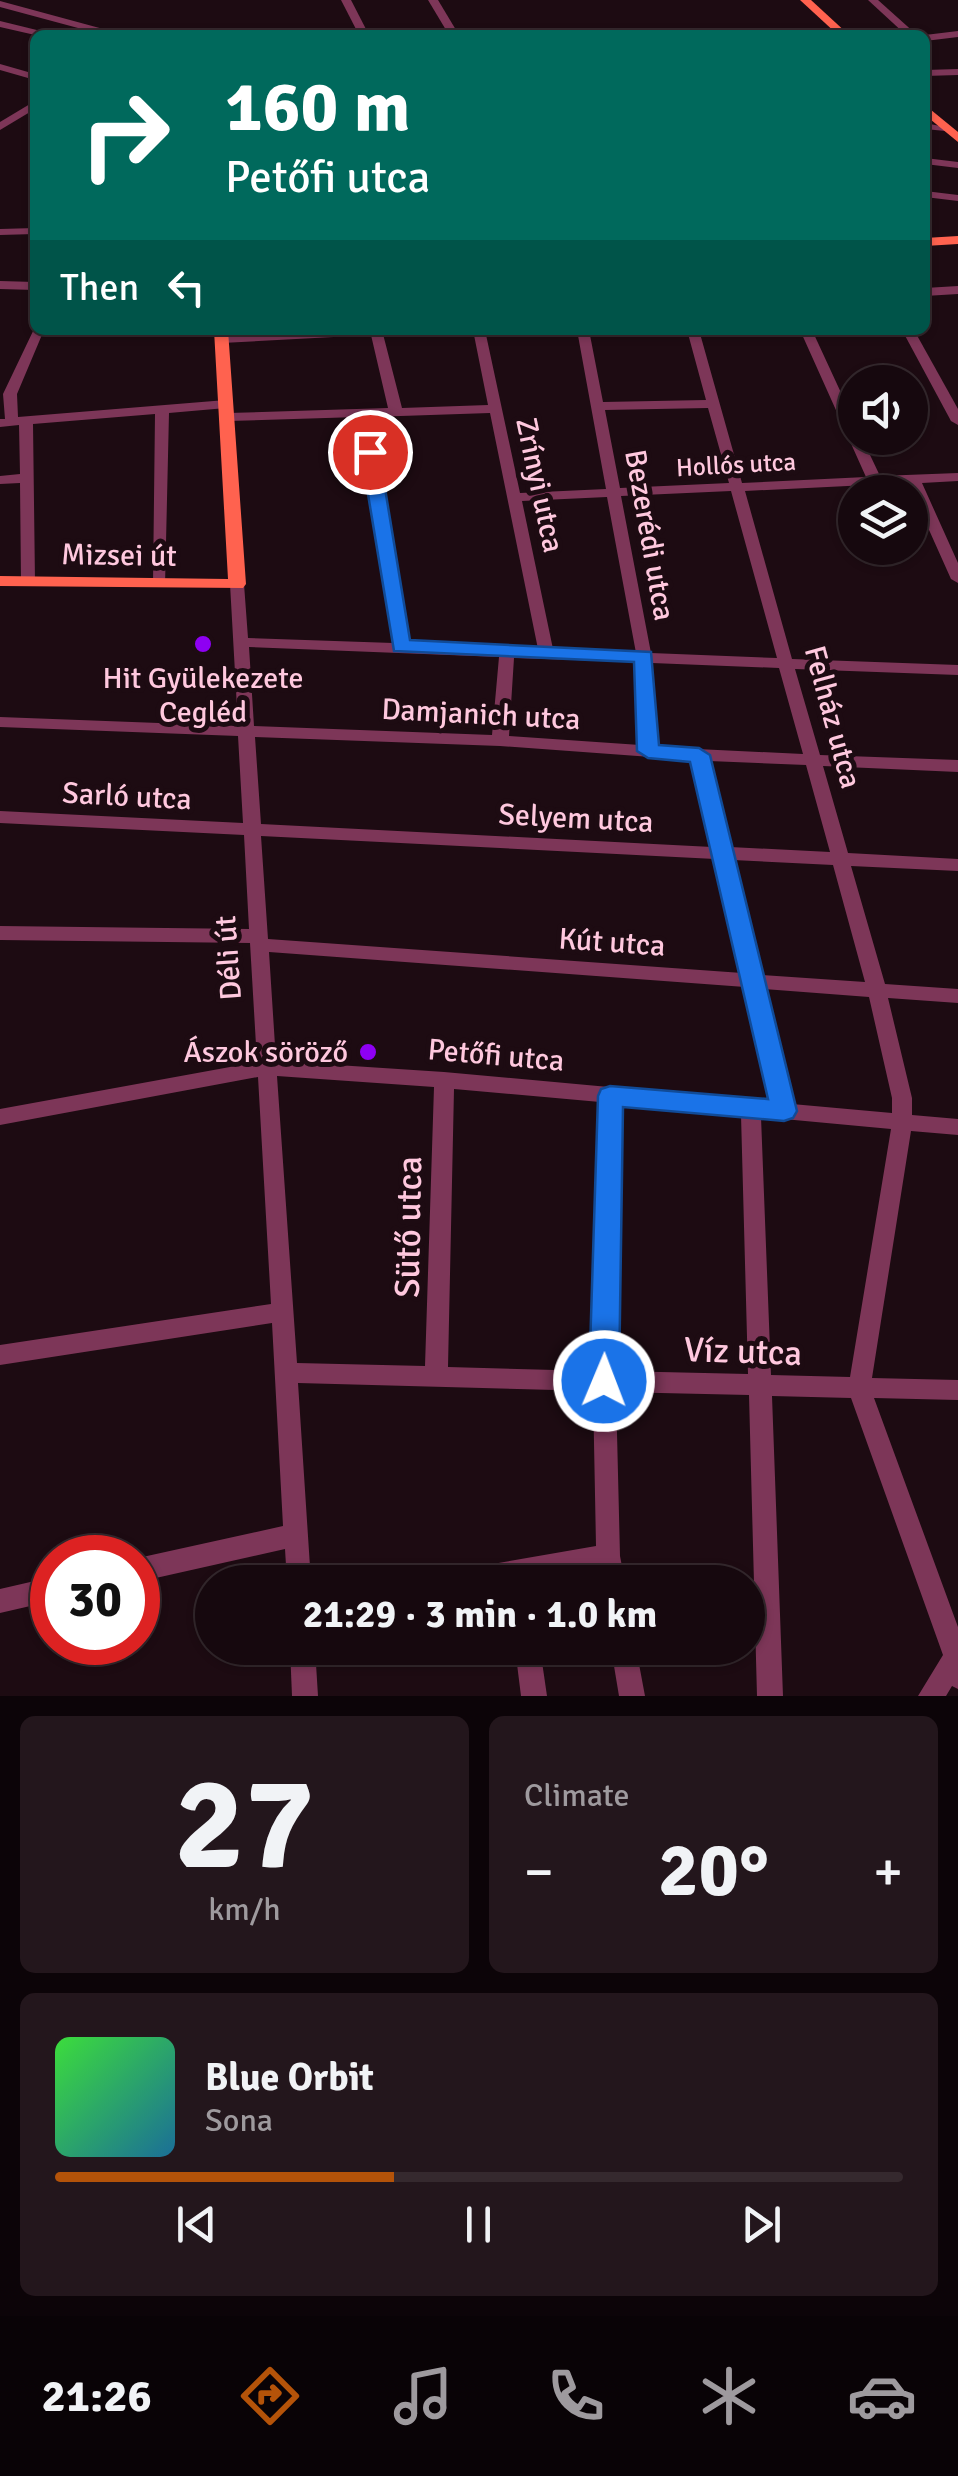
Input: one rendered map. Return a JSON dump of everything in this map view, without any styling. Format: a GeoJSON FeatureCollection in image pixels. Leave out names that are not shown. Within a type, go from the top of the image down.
{"type":"FeatureCollection","features":[{"type":"Feature","properties":{"kind":"main road"},"geometry":{"type":"LineString","coordinates":[[805,0],[838,30]]}},
{"type":"Feature","properties":{"kind":"main road"},"geometry":{"type":"LineString","coordinates":[[930,114],[958,138]]}},
{"type":"Feature","properties":{"kind":"main road"},"geometry":{"type":"LineString","coordinates":[[930,242],[957,241]]}},
{"type":"Feature","properties":{"kind":"main road","name":"Déli út"},"geometry":{"type":"LineString","coordinates":[[222,335],[238,584]]}},
{"type":"Feature","properties":{"kind":"main road","name":"Mizsei út"},"geometry":{"type":"LineString","coordinates":[[0,581],[238,584]]}},
{"type":"Feature","properties":{"kind":"street"},"geometry":{"type":"LineString","coordinates":[[346,0],[361,30]]}},
{"type":"Feature","properties":{"kind":"street"},"geometry":{"type":"LineString","coordinates":[[433,0],[451,30]]}},
{"type":"Feature","properties":{"kind":"street"},"geometry":{"type":"LineString","coordinates":[[874,0],[907,30]]}},
{"type":"Feature","properties":{"kind":"street"},"geometry":{"type":"LineString","coordinates":[[0,4],[96,30]]}},
{"type":"Feature","properties":{"kind":"street"},"geometry":{"type":"LineString","coordinates":[[0,24],[30,31]]}},
{"type":"Feature","properties":{"kind":"street"},"geometry":{"type":"LineString","coordinates":[[930,37],[958,34]]}},
{"type":"Feature","properties":{"kind":"street"},"geometry":{"type":"LineString","coordinates":[[0,68],[30,76]]}},
{"type":"Feature","properties":{"kind":"street"},"geometry":{"type":"LineString","coordinates":[[930,74],[958,72]]}},
{"type":"Feature","properties":{"kind":"street"},"geometry":{"type":"LineString","coordinates":[[0,127],[30,107]]}},
{"type":"Feature","properties":{"kind":"street"},"geometry":{"type":"LineString","coordinates":[[0,114],[14,118]]}},
{"type":"Feature","properties":{"kind":"street"},"geometry":{"type":"LineString","coordinates":[[930,126],[946,128]]}},
{"type":"Feature","properties":{"kind":"street"},"geometry":{"type":"LineString","coordinates":[[930,162],[958,165]]}},
{"type":"Feature","properties":{"kind":"street"},"geometry":{"type":"LineString","coordinates":[[930,195],[958,198]]}},
{"type":"Feature","properties":{"kind":"street"},"geometry":{"type":"LineString","coordinates":[[0,232],[30,231]]}},
{"type":"Feature","properties":{"kind":"street"},"geometry":{"type":"LineString","coordinates":[[0,285],[30,286]]}},
{"type":"Feature","properties":{"kind":"street"},"geometry":{"type":"LineString","coordinates":[[930,292],[958,290]]}},
{"type":"Feature","properties":{"kind":"street"},"geometry":{"type":"LineString","coordinates":[[28,581],[25,478],[10,394],[36,335]]}},
{"type":"Feature","properties":{"kind":"street"},"geometry":{"type":"LineString","coordinates":[[377,335],[396,412]]}},
{"type":"Feature","properties":{"kind":"street","name":"Zrínyi utca"},"geometry":{"type":"LineString","coordinates":[[481,335],[546,652]]}},
{"type":"Feature","properties":{"kind":"street","name":"Bezerédi utca"},"geometry":{"type":"LineString","coordinates":[[584,335],[644,656],[648,751]]}},
{"type":"Feature","properties":{"kind":"street","name":"Felház utca"},"geometry":{"type":"LineString","coordinates":[[694,335],[788,662],[877,990],[902,1098],[902,1122],[859,1389]]}},
{"type":"Feature","properties":{"kind":"street"},"geometry":{"type":"LineString","coordinates":[[808,335],[873,475]]}},
{"type":"Feature","properties":{"kind":"street"},"geometry":{"type":"LineString","coordinates":[[911,335],[958,421]]}},
{"type":"Feature","properties":{"kind":"street"},"geometry":{"type":"LineString","coordinates":[[598,406],[714,404]]}},
{"type":"Feature","properties":{"kind":"street"},"geometry":{"type":"LineString","coordinates":[[13,421],[162,410],[364,414],[496,409]]}},
{"type":"Feature","properties":{"kind":"street"},"geometry":{"type":"LineString","coordinates":[[160,584],[162,410]]}},
{"type":"Feature","properties":{"kind":"street"},"geometry":{"type":"LineString","coordinates":[[364,414],[401,646]]}},
{"type":"Feature","properties":{"kind":"street","name":"Hollós utca"},"geometry":{"type":"LineString","coordinates":[[928,478],[958,476]]}},
{"type":"Feature","properties":{"kind":"street"},"geometry":{"type":"LineString","coordinates":[[0,480],[25,478]]}},
{"type":"Feature","properties":{"kind":"street","name":"Hollós utca"},"geometry":{"type":"LineString","coordinates":[[516,496],[838,482]]}},
{"type":"Feature","properties":{"kind":"street"},"geometry":{"type":"LineString","coordinates":[[928,512],[958,579]]}},
{"type":"Feature","properties":{"kind":"street","name":"Déli út"},"geometry":{"type":"LineString","coordinates":[[238,584],[238,642],[298,1565]]}},
{"type":"Feature","properties":{"kind":"street"},"geometry":{"type":"LineString","coordinates":[[238,642],[958,670]]}},
{"type":"Feature","properties":{"kind":"street"},"geometry":{"type":"LineString","coordinates":[[500,741],[507,650]]}},
{"type":"Feature","properties":{"kind":"street","name":"Damjanich utca"},"geometry":{"type":"LineString","coordinates":[[0,722],[500,741],[699,755],[958,766]]}},
{"type":"Feature","properties":{"kind":"street"},"geometry":{"type":"LineString","coordinates":[[699,755],[784,1111]]}},
{"type":"Feature","properties":{"kind":"street","name":"Sarló utca"},"geometry":{"type":"LineString","coordinates":[[0,817],[252,829]]}},
{"type":"Feature","properties":{"kind":"street","name":"Selyem utca"},"geometry":{"type":"LineString","coordinates":[[252,829],[958,865]]}},
{"type":"Feature","properties":{"kind":"street","name":"Kút utca"},"geometry":{"type":"LineString","coordinates":[[0,933],[260,940],[752,983],[958,996]]}},
{"type":"Feature","properties":{"kind":"street","name":"Petőfi utca"},"geometry":{"type":"LineString","coordinates":[[0,1117],[268,1068],[444,1080],[958,1127]]}},
{"type":"Feature","properties":{"kind":"street","name":"Sütő utca"},"geometry":{"type":"LineString","coordinates":[[436,1377],[444,1080]]}},
{"type":"Feature","properties":{"kind":"street"},"geometry":{"type":"LineString","coordinates":[[609,1565],[604,1381],[610,1096]]}},
{"type":"Feature","properties":{"kind":"street"},"geometry":{"type":"LineString","coordinates":[[750,1108],[770,1696]]}},
{"type":"Feature","properties":{"kind":"street"},"geometry":{"type":"LineString","coordinates":[[0,1355],[281,1312]]}},
{"type":"Feature","properties":{"kind":"street","name":"Víz utca"},"geometry":{"type":"LineString","coordinates":[[286,1373],[958,1390]]}},
{"type":"Feature","properties":{"kind":"street"},"geometry":{"type":"LineString","coordinates":[[859,1389],[957,1662],[931,1696]]}},
{"type":"Feature","properties":{"kind":"street"},"geometry":{"type":"LineString","coordinates":[[160,1565],[296,1534]]}},
{"type":"Feature","properties":{"kind":"street"},"geometry":{"type":"LineString","coordinates":[[572,1565],[608,1556]]}},
{"type":"Feature","properties":{"kind":"street"},"geometry":{"type":"LineString","coordinates":[[0,1601],[30,1594]]}},
{"type":"Feature","properties":{"kind":"street"},"geometry":{"type":"LineString","coordinates":[[304,1665],[306,1696]]}},
{"type":"Feature","properties":{"kind":"street"},"geometry":{"type":"LineString","coordinates":[[530,1665],[534,1696]]}},
{"type":"Feature","properties":{"kind":"street"},"geometry":{"type":"LineString","coordinates":[[627,1665],[632,1696]]}},
{"type":"Feature","properties":{"kind":"place","name":"Hit Gyülekezete Cegléd"},"geometry":{"type":"Point","coordinates":[203,644]}},
{"type":"Feature","properties":{"kind":"place","name":"Ászok söröző"},"geometry":{"type":"Point","coordinates":[368,1052]}},
{"type":"Feature","properties":{"kind":"route"},"geometry":{"type":"LineString","coordinates":[[370,452],[401,646],[644,656],[648,751],[699,755],[784,1111],[610,1096],[604,1381]]}}]}
